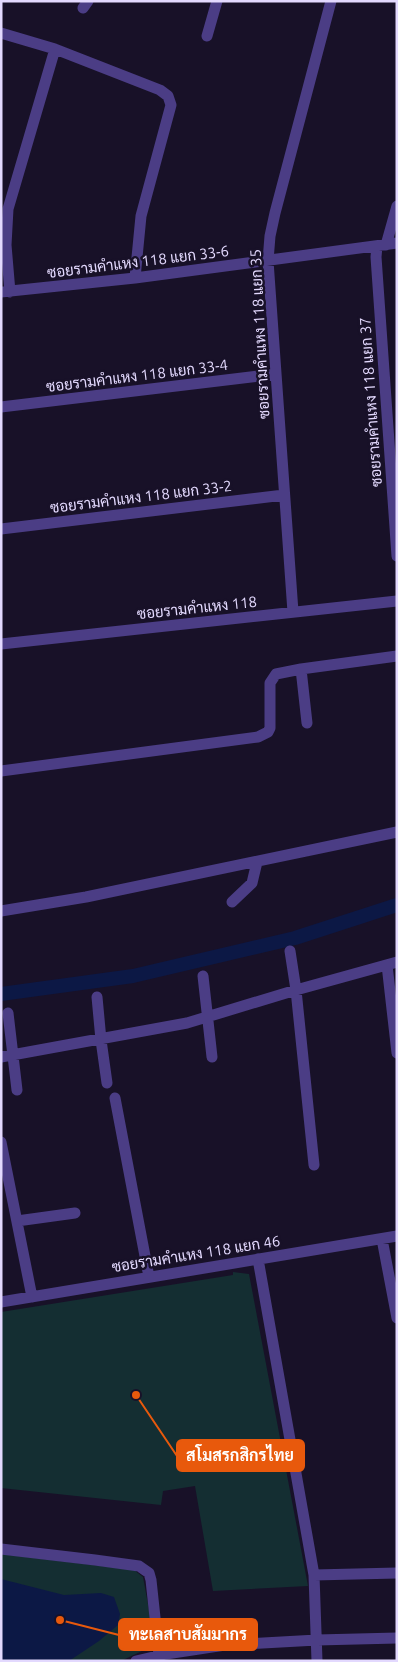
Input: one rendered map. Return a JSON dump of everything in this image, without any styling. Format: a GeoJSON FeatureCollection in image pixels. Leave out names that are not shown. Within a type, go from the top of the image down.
{"type":"FeatureCollection","features":[{"type":"Feature","properties":{"kind":"street"},"geometry":{"type":"LineString","coordinates":[[206,36],[217,1]]}},
{"type":"Feature","properties":{"kind":"street","name":"ซอยรามคำแหง 118 แยก 35"},"geometry":{"type":"LineString","coordinates":[[293,612],[268,261],[270,236],[275,213],[331,1]]}},
{"type":"Feature","properties":{"kind":"street"},"geometry":{"type":"LineString","coordinates":[[1,33],[55,49],[160,90],[168,96],[171,105],[141,216],[134,278]]}},
{"type":"Feature","properties":{"kind":"street"},"geometry":{"type":"LineString","coordinates":[[6,292],[8,209],[55,49]]}},
{"type":"Feature","properties":{"kind":"street","name":"ซอยรามคำแหง 118 แยก 37"},"geometry":{"type":"LineString","coordinates":[[397,206],[387,245],[377,267],[397,556]]}},
{"type":"Feature","properties":{"kind":"street","name":"ซอยรามคำแหง 118 แยก 33-6"},"geometry":{"type":"LineString","coordinates":[[6,292],[134,278],[387,245]]}},
{"type":"Feature","properties":{"kind":"street","name":"ซอยรามคำแหง 118 แยก 33-4"},"geometry":{"type":"LineString","coordinates":[[1,407],[276,374]]}},
{"type":"Feature","properties":{"kind":"street","name":"ซอยรามคำแหง 118 แยก 33-2"},"geometry":{"type":"LineString","coordinates":[[1,529],[284,495]]}},
{"type":"Feature","properties":{"kind":"street","name":"ซอยรามคำแหง 118"},"geometry":{"type":"LineString","coordinates":[[1,644],[397,600]]}},
{"type":"Feature","properties":{"kind":"street"},"geometry":{"type":"LineString","coordinates":[[1,771],[264,735],[270,728],[270,683],[276,674],[397,656]]}},
{"type":"Feature","properties":{"kind":"street"},"geometry":{"type":"LineString","coordinates":[[301,669],[308,723]]}},
{"type":"Feature","properties":{"kind":"street"},"geometry":{"type":"LineString","coordinates":[[1,911],[86,898],[397,832]]}},
{"type":"Feature","properties":{"kind":"street"},"geometry":{"type":"LineString","coordinates":[[232,902],[252,883],[257,862]]}},
{"type":"Feature","properties":{"kind":"street"},"geometry":{"type":"LineString","coordinates":[[290,952],[296,990],[314,1165]]}},
{"type":"Feature","properties":{"kind":"street"},"geometry":{"type":"LineString","coordinates":[[6,1056],[187,1023],[296,990],[392,964],[397,1053]]}},
{"type":"Feature","properties":{"kind":"street"},"geometry":{"type":"LineString","coordinates":[[203,976],[212,1057]]}},
{"type":"Feature","properties":{"kind":"street"},"geometry":{"type":"LineString","coordinates":[[98,996],[101,1040],[107,1083]]}},
{"type":"Feature","properties":{"kind":"street"},"geometry":{"type":"LineString","coordinates":[[8,1013],[6,1056],[16,1090]]}},
{"type":"Feature","properties":{"kind":"street"},"geometry":{"type":"LineString","coordinates":[[115,1098],[149,1277]]}},
{"type":"Feature","properties":{"kind":"street"},"geometry":{"type":"LineString","coordinates":[[1,1142],[32,1297]]}},
{"type":"Feature","properties":{"kind":"street"},"geometry":{"type":"LineString","coordinates":[[17,1222],[75,1213]]}},
{"type":"Feature","properties":{"kind":"street","name":"ซอยรามคำแหง 118 แยก 46"},"geometry":{"type":"LineString","coordinates":[[1,1302],[397,1236]]}},
{"type":"Feature","properties":{"kind":"street"},"geometry":{"type":"LineString","coordinates":[[382,1239],[397,1318]]}},
{"type":"Feature","properties":{"kind":"street"},"geometry":{"type":"LineString","coordinates":[[258,1259],[314,1576],[317,1661]]}},
{"type":"Feature","properties":{"kind":"street"},"geometry":{"type":"LineString","coordinates":[[1,1549],[139,1566],[149,1573],[151,1580],[159,1655]]}},
{"type":"Feature","properties":{"kind":"street"},"geometry":{"type":"LineString","coordinates":[[314,1576],[397,1573]]}},
{"type":"Feature","properties":{"kind":"street"},"geometry":{"type":"LineString","coordinates":[[136,1661],[159,1655],[225,1644],[397,1638]]}},
{"type":"Feature","properties":{"kind":"green space"},"geometry":{"type":"Polygon","coordinates":[[[233,1272],[249,1274],[308,1586],[213,1591],[195,1486],[163,1491],[161,1505],[1,1488],[1,1312],[233,1275],[233,1272]]]}},
{"type":"Feature","properties":{"kind":"green space"},"geometry":{"type":"Polygon","coordinates":[[[1,1554],[134,1570],[143,1577],[150,1615],[149,1639],[146,1649],[121,1661],[1,1661],[1,1554]]]}},
{"type":"Feature","properties":{"kind":"water"},"geometry":{"type":"Polygon","coordinates":[[[1,1579],[64,1595],[101,1593],[114,1597],[120,1614],[118,1625],[99,1641],[69,1661],[1,1661],[1,1579]]]}},
{"type":"Feature","properties":{"kind":"waterway"},"geometry":{"type":"LineString","coordinates":[[1,994],[133,976],[295,938],[397,905]]}},
{"type":"Feature","properties":{"kind":"place","name":"สโมสรกสิกรไทย"},"geometry":{"type":"Point","coordinates":[136,1395]}},
{"type":"Feature","properties":{"kind":"place","name":"ทะเลสาบสัมมากร"},"geometry":{"type":"Point","coordinates":[60,1620]}}]}
